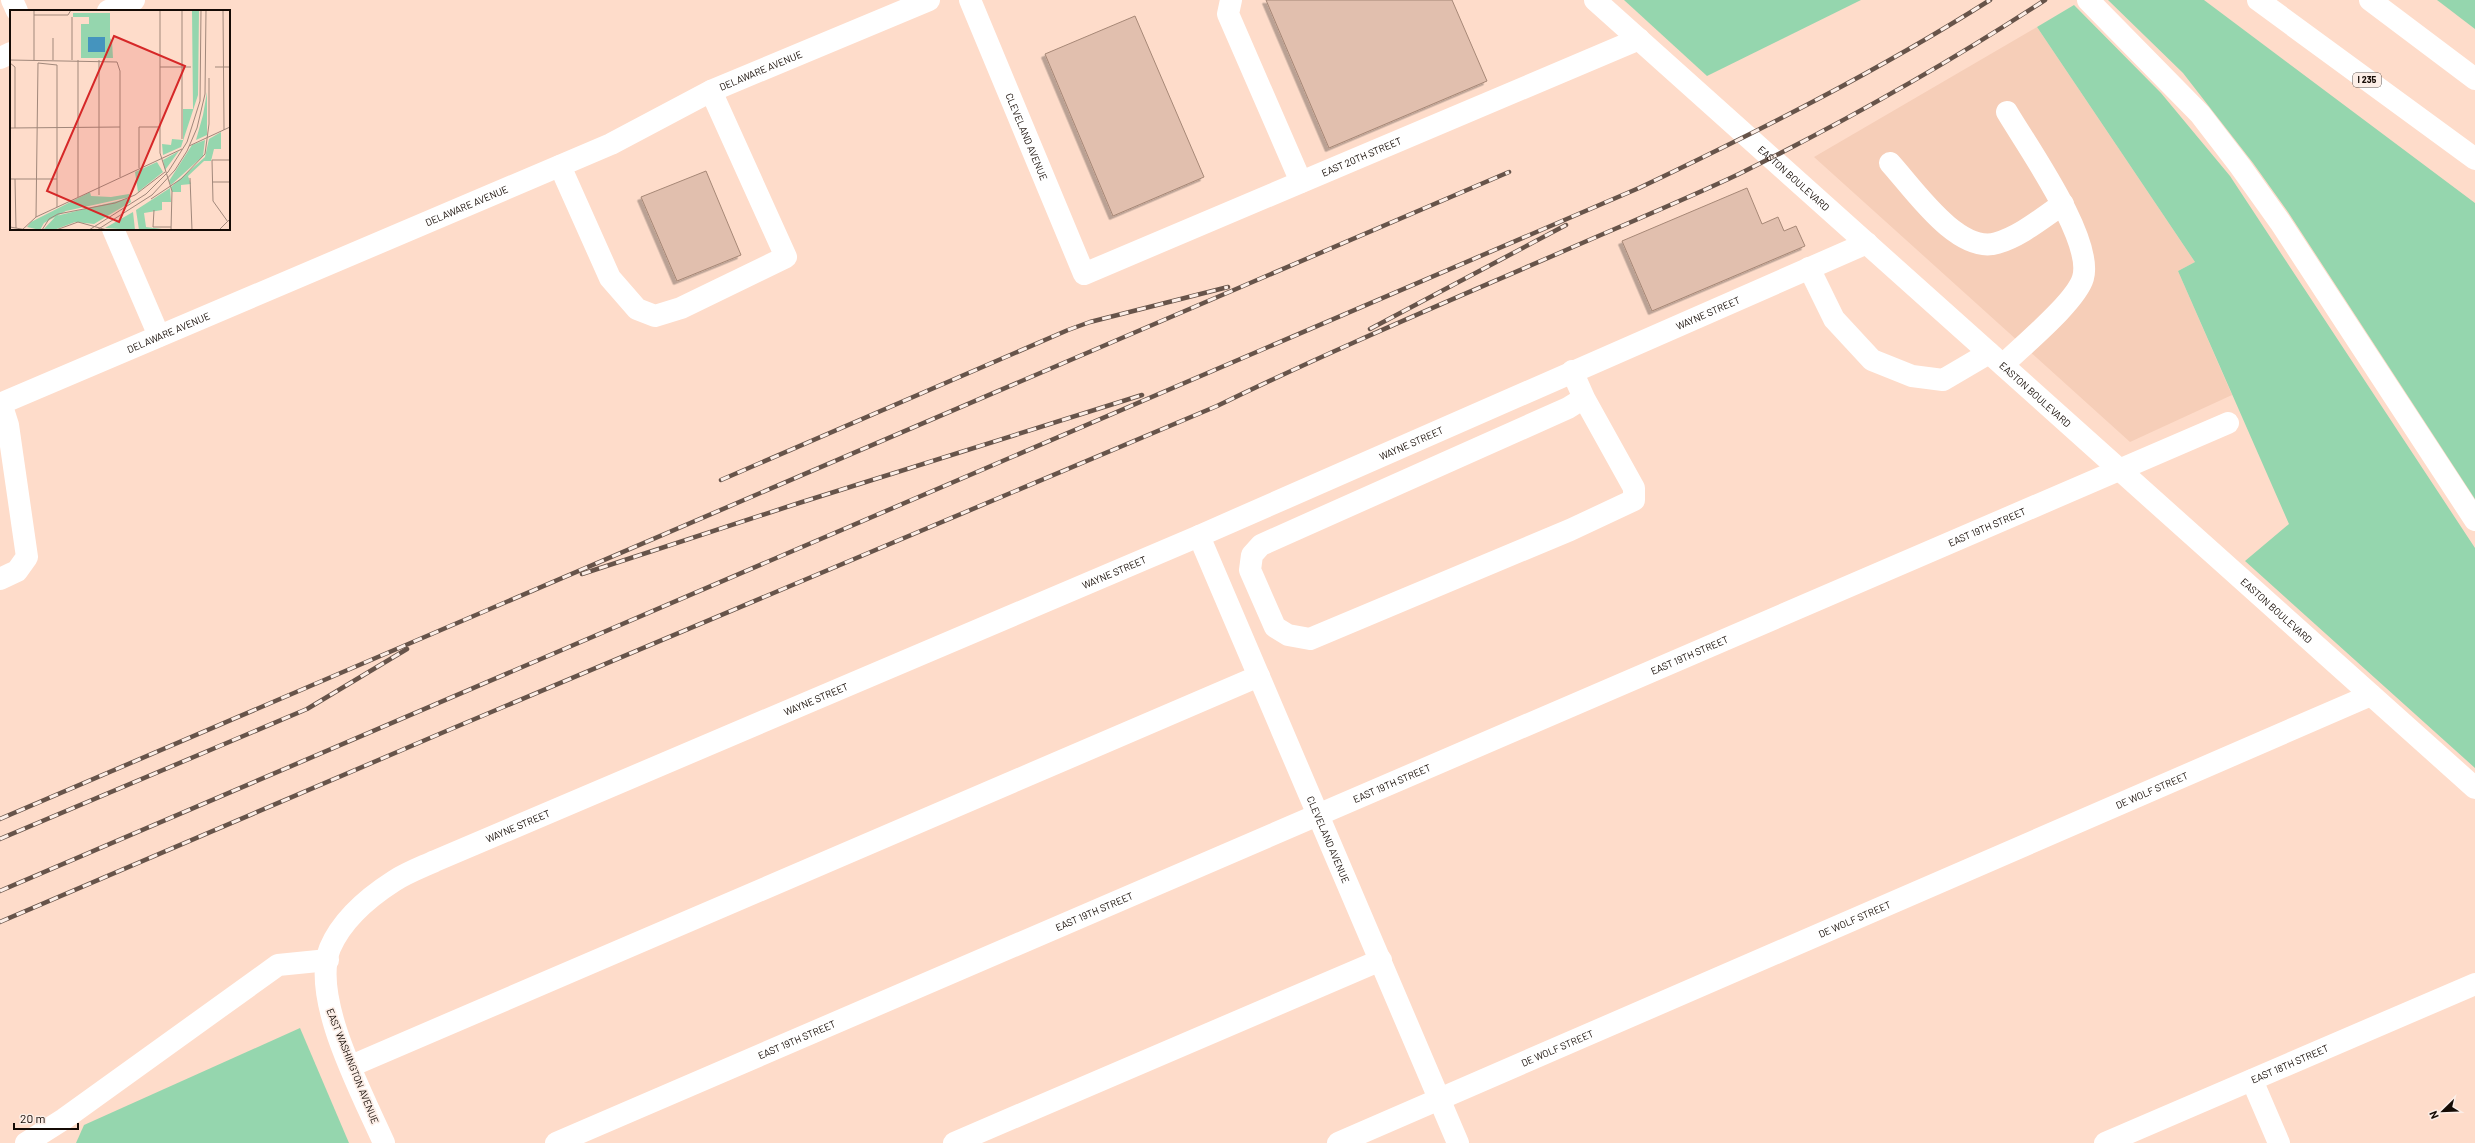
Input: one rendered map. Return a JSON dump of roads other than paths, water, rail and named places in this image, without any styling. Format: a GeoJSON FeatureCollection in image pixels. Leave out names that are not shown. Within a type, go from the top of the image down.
{"type":"FeatureCollection","features":[{"type":"Feature","properties":{"kind":"main road"},"geometry":{"type":"LineString","coordinates":[[12,0],[17,10]]}},
{"type":"Feature","properties":{"kind":"main road"},"geometry":{"type":"LineString","coordinates":[[110,10],[134,0]]}},
{"type":"Feature","properties":{"kind":"main road","name":"DELAWARE AVENUE"},"geometry":{"type":"LineString","coordinates":[[0,404],[611,144],[711,91],[929,0]]}},
{"type":"Feature","properties":{"kind":"main road","name":"CLEVELAND AVENUE"},"geometry":{"type":"LineString","coordinates":[[970,0],[1084,274]]}},
{"type":"Feature","properties":{"kind":"main road"},"geometry":{"type":"LineString","coordinates":[[1230,0],[1228,14],[1301,182]]}},
{"type":"Feature","properties":{"kind":"main road","name":"EASTON BOULEVARD"},"geometry":{"type":"LineString","coordinates":[[1595,0],[2475,788]]}},
{"type":"Feature","properties":{"kind":"main road"},"geometry":{"type":"LineString","coordinates":[[2088,0],[2200,114],[2280,222],[2475,520]]}},
{"type":"Feature","properties":{"kind":"main road","name":"I 235"},"geometry":{"type":"LineString","coordinates":[[2258,0],[2475,159]]}},
{"type":"Feature","properties":{"kind":"main road"},"geometry":{"type":"LineString","coordinates":[[2370,0],[2475,79]]}},
{"type":"Feature","properties":{"kind":"main road","name":"EAST 20TH STREET"},"geometry":{"type":"LineString","coordinates":[[1084,274],[1639,39]]}},
{"type":"Feature","properties":{"kind":"main road"},"geometry":{"type":"LineString","coordinates":[[0,58],[10,53]]}},
{"type":"Feature","properties":{"kind":"main road"},"geometry":{"type":"LineString","coordinates":[[560,166],[610,278],[637,309],[655,316],[681,308],[786,257],[711,91]]}},
{"type":"Feature","properties":{"kind":"main road"},"geometry":{"type":"LineString","coordinates":[[1809,268],[1834,319],[1872,360],[1912,376],[1943,380],[1996,359],[2063,307],[2083,278],[2084,252],[2063,204],[2006,112]]}},
{"type":"Feature","properties":{"kind":"main road"},"geometry":{"type":"LineString","coordinates":[[1890,162],[1948,227],[1974,243],[1996,243],[2015,235],[2063,204]]}},
{"type":"Feature","properties":{"kind":"main road"},"geometry":{"type":"LineString","coordinates":[[113,230],[159,336]]}},
{"type":"Feature","properties":{"kind":"main road","name":"WAYNE STREET"},"geometry":{"type":"LineString","coordinates":[[363,905],[395,880],[435,861],[1199,536],[1572,371],[1867,243]]}},
{"type":"Feature","properties":{"kind":"main road"},"geometry":{"type":"LineString","coordinates":[[1572,371],[1584,398],[1634,488],[1634,500],[1563,533],[1310,639],[1288,635],[1275,627],[1250,570],[1252,555],[1261,545],[1568,408],[1584,398]]}},
{"type":"Feature","properties":{"kind":"main road"},"geometry":{"type":"LineString","coordinates":[[0,404],[8,425],[27,557],[17,571],[0,580]]}},
{"type":"Feature","properties":{"kind":"main road","name":"EAST 19TH STREET"},"geometry":{"type":"LineString","coordinates":[[556,1143],[2228,423]]}},
{"type":"Feature","properties":{"kind":"main road","name":"CLEVELAND AVENUE"},"geometry":{"type":"LineString","coordinates":[[1199,536],[1458,1143]]}},
{"type":"Feature","properties":{"kind":"main road"},"geometry":{"type":"LineString","coordinates":[[351,1066],[1259,676]]}},
{"type":"Feature","properties":{"kind":"main road","name":"DE WOLF STREET"},"geometry":{"type":"LineString","coordinates":[[1338,1143],[2371,696]]}},
{"type":"Feature","properties":{"kind":"main road","name":"EAST WASHINGTON AVENUE"},"geometry":{"type":"LineString","coordinates":[[363,905],[344,924],[330,949],[324,977],[328,1006],[351,1066],[384,1143]]}},
{"type":"Feature","properties":{"kind":"main road"},"geometry":{"type":"LineString","coordinates":[[26,1143],[64,1119],[278,965],[328,960]]}},
{"type":"Feature","properties":{"kind":"main road"},"geometry":{"type":"LineString","coordinates":[[954,1143],[1381,960]]}},
{"type":"Feature","properties":{"kind":"main road","name":"EAST 18TH STREET"},"geometry":{"type":"LineString","coordinates":[[2105,1143],[2475,984]]}},
{"type":"Feature","properties":{"kind":"main road"},"geometry":{"type":"LineString","coordinates":[[2252,1080],[2279,1143]]}},
{"type":"Feature","properties":{"kind":"railway"},"geometry":{"type":"LineString","coordinates":[[0,891],[1639,188],[1729,145],[1861,76],[1990,0]]}},
{"type":"Feature","properties":{"kind":"railway"},"geometry":{"type":"LineString","coordinates":[[0,922],[444,732],[1217,406],[1350,344],[1698,193],[1739,174],[1895,92],[1971,47],[2045,0]]}},
{"type":"Feature","properties":{"kind":"railway"},"geometry":{"type":"LineString","coordinates":[[0,819],[1509,172]]}},
{"type":"Feature","properties":{"kind":"railway"},"geometry":{"type":"LineString","coordinates":[[1370,329],[1566,225]]}},
{"type":"Feature","properties":{"kind":"railway"},"geometry":{"type":"LineString","coordinates":[[721,480],[1068,330],[1090,322],[1228,287]]}},
{"type":"Feature","properties":{"kind":"railway"},"geometry":{"type":"LineString","coordinates":[[582,574],[799,503],[1142,395]]}},
{"type":"Feature","properties":{"kind":"railway"},"geometry":{"type":"LineString","coordinates":[[0,839],[307,709],[407,649]]}}]}
